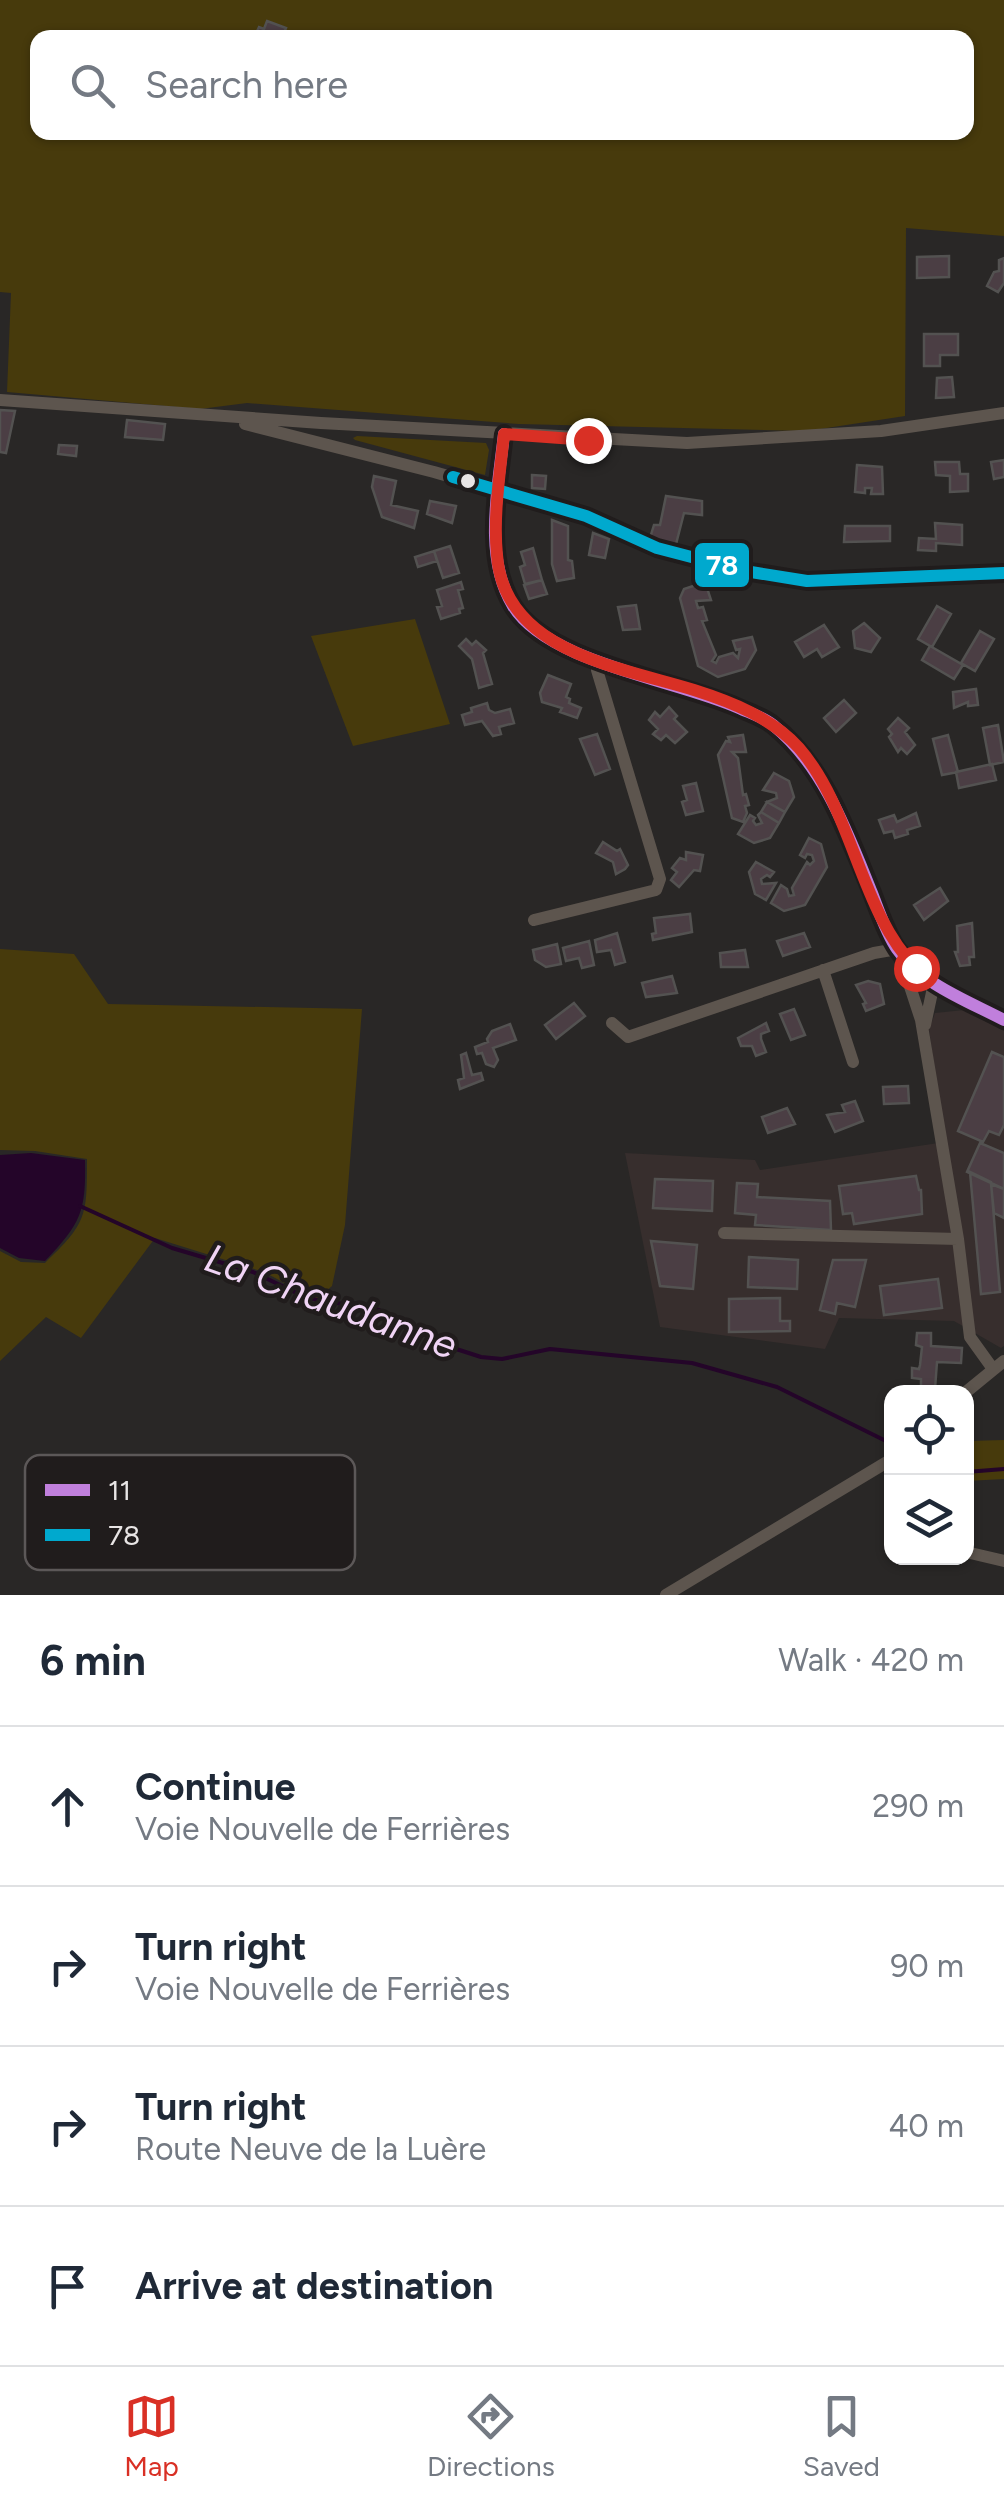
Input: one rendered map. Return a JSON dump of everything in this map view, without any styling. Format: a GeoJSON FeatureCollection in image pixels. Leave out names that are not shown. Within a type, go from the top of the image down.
{"type":"FeatureCollection","features":[{"type":"Feature","properties":{"kind":"street"},"geometry":{"type":"LineString","coordinates":[[0,400],[688,443],[881,431],[1004,413]]}},
{"type":"Feature","properties":{"kind":"street"},"geometry":{"type":"LineString","coordinates":[[203,415],[586,516],[656,548],[746,571],[807,581],[1004,573]]}},
{"type":"Feature","properties":{"kind":"street"},"geometry":{"type":"LineString","coordinates":[[336,424],[335,436],[342,449]]}},
{"type":"Feature","properties":{"kind":"street"},"geometry":{"type":"LineString","coordinates":[[504,434],[496,557],[514,608],[538,634],[575,653],[727,702],[770,722],[800,749],[837,810],[912,985],[958,1239],[970,1337],[998,1365],[974,1385]]}},
{"type":"Feature","properties":{"kind":"street"},"geometry":{"type":"LineString","coordinates":[[534,920],[656,890],[660,879],[597,670],[600,661]]}},
{"type":"Feature","properties":{"kind":"street"},"geometry":{"type":"LineString","coordinates":[[612,1023],[628,1036],[897,949]]}},
{"type":"Feature","properties":{"kind":"street"},"geometry":{"type":"LineString","coordinates":[[897,949],[934,984],[1004,1020]]}},
{"type":"Feature","properties":{"kind":"street"},"geometry":{"type":"LineString","coordinates":[[823,970],[854,1062]]}},
{"type":"Feature","properties":{"kind":"street"},"geometry":{"type":"LineString","coordinates":[[923,1033],[934,984]]}},
{"type":"Feature","properties":{"kind":"street"},"geometry":{"type":"LineString","coordinates":[[724,1233],[958,1239]]}},
{"type":"Feature","properties":{"kind":"street"},"geometry":{"type":"LineString","coordinates":[[666,1595],[884,1463]]}},
{"type":"Feature","properties":{"kind":"street"},"geometry":{"type":"LineString","coordinates":[[974,1554],[1004,1561]]}},
{"type":"Feature","properties":{"kind":"shaded area"},"geometry":{"type":"Polygon","coordinates":[[[0,0],[1004,0],[1004,236],[906,228],[905,416],[807,431],[519,424],[247,403],[200,409],[7,392],[11,293],[0,292],[0,0]]]}},
{"type":"Feature","properties":{"kind":"shaded area"},"geometry":{"type":"Polygon","coordinates":[[[353,438],[486,443],[489,450],[485,475],[353,438]]]}},
{"type":"Feature","properties":{"kind":"shaded area"},"geometry":{"type":"Polygon","coordinates":[[[415,619],[450,724],[353,746],[311,636],[415,619]]]}},
{"type":"Feature","properties":{"kind":"shaded area"},"geometry":{"type":"Polygon","coordinates":[[[0,949],[74,954],[108,1004],[362,1009],[345,1225],[332,1286],[316,1300],[264,1272],[155,1238],[81,1338],[46,1317],[0,1361],[0,1251],[21,1262],[45,1263],[59,1249],[82,1217],[87,1159],[0,1150],[0,949]]]}},
{"type":"Feature","properties":{"kind":"shaded area"},"geometry":{"type":"Polygon","coordinates":[[[964,1010],[1004,1031],[1004,1346],[1001,1348],[954,1321],[839,1318],[825,1349],[660,1327],[625,1153],[755,1160],[760,1170],[945,1142],[929,1030],[935,1013],[964,1010]]]}},
{"type":"Feature","properties":{"kind":"shaded area"},"geometry":{"type":"Polygon","coordinates":[[[31,1153],[85,1160],[79,1216],[45,1261],[19,1258],[0,1248],[0,1155],[31,1153]]]}},
{"type":"Feature","properties":{"kind":"shaded area"},"geometry":{"type":"Polygon","coordinates":[[[1004,1440],[1004,1479],[974,1481],[974,1441],[1004,1440]]]}},
{"type":"Feature","properties":{"kind":"building"},"geometry":{"type":"Polygon","coordinates":[[[267,21],[286,28],[258,30],[264,29],[267,21]]]}},
{"type":"Feature","properties":{"kind":"building"},"geometry":{"type":"Polygon","coordinates":[[[949,256],[949,277],[917,278],[917,257],[949,256]]]}},
{"type":"Feature","properties":{"kind":"building"},"geometry":{"type":"Polygon","coordinates":[[[1004,258],[1004,283],[998,292],[987,286],[994,272],[999,271],[999,260],[1004,258]]]}},
{"type":"Feature","properties":{"kind":"building"},"geometry":{"type":"Polygon","coordinates":[[[924,334],[958,334],[958,355],[940,355],[940,366],[924,366],[924,334]]]}},
{"type":"Feature","properties":{"kind":"building"},"geometry":{"type":"Polygon","coordinates":[[[952,377],[954,397],[936,398],[937,378],[952,377]]]}},
{"type":"Feature","properties":{"kind":"building"},"geometry":{"type":"Polygon","coordinates":[[[0,410],[15,411],[6,453],[0,452],[0,410]]]}},
{"type":"Feature","properties":{"kind":"building"},"geometry":{"type":"Polygon","coordinates":[[[127,420],[165,424],[163,440],[125,437],[127,420]]]}},
{"type":"Feature","properties":{"kind":"building"},"geometry":{"type":"Polygon","coordinates":[[[59,445],[77,446],[76,456],[58,454],[59,445]]]}},
{"type":"Feature","properties":{"kind":"building"},"geometry":{"type":"Polygon","coordinates":[[[1004,460],[1004,477],[994,479],[991,462],[1004,460]]]}},
{"type":"Feature","properties":{"kind":"building"},"geometry":{"type":"Polygon","coordinates":[[[935,462],[959,462],[960,474],[968,474],[968,491],[950,492],[950,476],[936,475],[935,462]]]}},
{"type":"Feature","properties":{"kind":"building"},"geometry":{"type":"Polygon","coordinates":[[[857,465],[882,467],[883,494],[871,494],[872,488],[865,488],[865,493],[855,492],[857,465]]]}},
{"type":"Feature","properties":{"kind":"building"},"geometry":{"type":"Polygon","coordinates":[[[532,475],[546,476],[545,489],[532,488],[532,475]]]}},
{"type":"Feature","properties":{"kind":"building"},"geometry":{"type":"Polygon","coordinates":[[[374,476],[396,481],[391,505],[418,511],[414,528],[382,517],[372,487],[374,476]]]}},
{"type":"Feature","properties":{"kind":"building"},"geometry":{"type":"Polygon","coordinates":[[[666,496],[702,501],[702,515],[684,513],[675,548],[650,538],[654,525],[660,525],[666,496]]]}},
{"type":"Feature","properties":{"kind":"building"},"geometry":{"type":"Polygon","coordinates":[[[430,501],[456,506],[452,523],[427,514],[430,501]]]}},
{"type":"Feature","properties":{"kind":"building"},"geometry":{"type":"Polygon","coordinates":[[[552,520],[568,526],[568,560],[572,561],[574,578],[557,581],[552,564],[552,520]]]}},
{"type":"Feature","properties":{"kind":"building"},"geometry":{"type":"Polygon","coordinates":[[[935,523],[962,525],[962,545],[936,543],[936,551],[918,550],[919,538],[936,539],[935,523]]]}},
{"type":"Feature","properties":{"kind":"building"},"geometry":{"type":"Polygon","coordinates":[[[845,526],[890,526],[890,541],[844,542],[845,526]]]}},
{"type":"Feature","properties":{"kind":"building"},"geometry":{"type":"Polygon","coordinates":[[[593,533],[609,539],[605,558],[589,555],[593,533]]]}},
{"type":"Feature","properties":{"kind":"building"},"geometry":{"type":"Polygon","coordinates":[[[450,546],[459,573],[443,578],[434,551],[450,546]]]}},
{"type":"Feature","properties":{"kind":"building"},"geometry":{"type":"Polygon","coordinates":[[[533,548],[542,580],[525,584],[521,552],[533,548]]]}},
{"type":"Feature","properties":{"kind":"building"},"geometry":{"type":"Polygon","coordinates":[[[434,551],[437,561],[418,567],[415,557],[434,551]]]}},
{"type":"Feature","properties":{"kind":"building"},"geometry":{"type":"Polygon","coordinates":[[[542,580],[547,594],[529,599],[524,585],[542,580]]]}},
{"type":"Feature","properties":{"kind":"building"},"geometry":{"type":"Polygon","coordinates":[[[461,582],[463,589],[458,590],[463,608],[460,613],[441,619],[437,590],[461,582]]]}},
{"type":"Feature","properties":{"kind":"building"},"geometry":{"type":"Polygon","coordinates":[[[706,585],[711,600],[696,601],[698,608],[703,607],[707,620],[702,621],[716,655],[712,661],[716,663],[719,657],[733,653],[738,658],[740,649],[736,650],[733,641],[752,637],[756,650],[745,669],[718,677],[698,666],[680,598],[684,589],[706,585]]]}},
{"type":"Feature","properties":{"kind":"building"},"geometry":{"type":"Polygon","coordinates":[[[636,605],[640,629],[623,630],[618,607],[636,605]]]}},
{"type":"Feature","properties":{"kind":"building"},"geometry":{"type":"Polygon","coordinates":[[[937,606],[951,614],[932,647],[918,639],[937,606]]]}},
{"type":"Feature","properties":{"kind":"building"},"geometry":{"type":"Polygon","coordinates":[[[864,623],[880,638],[871,652],[855,648],[853,631],[864,623]]]}},
{"type":"Feature","properties":{"kind":"building"},"geometry":{"type":"Polygon","coordinates":[[[824,625],[839,647],[822,657],[817,649],[804,657],[795,642],[824,625]]]}},
{"type":"Feature","properties":{"kind":"building"},"geometry":{"type":"Polygon","coordinates":[[[980,631],[994,639],[975,671],[961,663],[980,631]]]}},
{"type":"Feature","properties":{"kind":"building"},"geometry":{"type":"Polygon","coordinates":[[[466,639],[472,645],[476,641],[486,650],[483,653],[492,684],[479,688],[472,659],[459,646],[466,639]]]}},
{"type":"Feature","properties":{"kind":"building"},"geometry":{"type":"Polygon","coordinates":[[[930,646],[963,665],[954,679],[922,660],[930,646]]]}},
{"type":"Feature","properties":{"kind":"building"},"geometry":{"type":"Polygon","coordinates":[[[548,675],[571,684],[566,697],[569,703],[581,708],[577,718],[542,702],[540,693],[548,675]]]}},
{"type":"Feature","properties":{"kind":"building"},"geometry":{"type":"Polygon","coordinates":[[[976,689],[978,705],[968,706],[968,702],[954,708],[953,692],[976,689]]]}},
{"type":"Feature","properties":{"kind":"building"},"geometry":{"type":"Polygon","coordinates":[[[844,700],[856,713],[836,732],[824,718],[844,700]]]}},
{"type":"Feature","properties":{"kind":"building"},"geometry":{"type":"Polygon","coordinates":[[[487,703],[495,713],[510,709],[514,723],[499,727],[501,734],[493,736],[482,721],[465,725],[462,715],[487,703]]]}},
{"type":"Feature","properties":{"kind":"building"},"geometry":{"type":"Polygon","coordinates":[[[669,707],[687,732],[675,743],[666,735],[661,740],[653,734],[658,729],[649,720],[655,712],[660,717],[669,707]]]}},
{"type":"Feature","properties":{"kind":"building"},"geometry":{"type":"Polygon","coordinates":[[[898,718],[909,728],[905,732],[915,745],[907,754],[901,748],[898,752],[889,737],[892,734],[888,729],[898,718]]]}},
{"type":"Feature","properties":{"kind":"building"},"geometry":{"type":"Polygon","coordinates":[[[998,725],[1004,762],[990,765],[983,728],[998,725]]]}},
{"type":"Feature","properties":{"kind":"building"},"geometry":{"type":"Polygon","coordinates":[[[597,734],[610,769],[595,775],[580,739],[597,734]]]}},
{"type":"Feature","properties":{"kind":"building"},"geometry":{"type":"Polygon","coordinates":[[[743,735],[746,752],[732,752],[738,758],[743,795],[746,794],[749,805],[745,806],[743,822],[732,818],[718,755],[726,741],[730,742],[728,737],[743,735]]]}},
{"type":"Feature","properties":{"kind":"building"},"geometry":{"type":"Polygon","coordinates":[[[948,735],[958,772],[942,775],[933,739],[948,735]]]}},
{"type":"Feature","properties":{"kind":"building"},"geometry":{"type":"Polygon","coordinates":[[[992,764],[996,780],[959,788],[956,772],[992,764]]]}},
{"type":"Feature","properties":{"kind":"building"},"geometry":{"type":"Polygon","coordinates":[[[774,773],[789,781],[794,797],[785,812],[767,802],[777,798],[776,793],[763,790],[774,773]]]}},
{"type":"Feature","properties":{"kind":"building"},"geometry":{"type":"Polygon","coordinates":[[[696,783],[703,811],[686,815],[683,786],[696,783]]]}},
{"type":"Feature","properties":{"kind":"building"},"geometry":{"type":"Polygon","coordinates":[[[767,802],[785,812],[779,823],[761,812],[767,802]]]}},
{"type":"Feature","properties":{"kind":"building"},"geometry":{"type":"Polygon","coordinates":[[[761,812],[779,823],[770,838],[754,843],[738,834],[750,815],[756,825],[762,823],[758,815],[761,812]]]}},
{"type":"Feature","properties":{"kind":"building"},"geometry":{"type":"Polygon","coordinates":[[[916,813],[920,826],[907,830],[908,834],[895,838],[893,831],[884,833],[879,820],[894,815],[897,822],[916,813]]]}},
{"type":"Feature","properties":{"kind":"building"},"geometry":{"type":"Polygon","coordinates":[[[809,838],[821,844],[827,867],[805,905],[784,911],[771,903],[781,885],[789,896],[794,895],[792,888],[807,862],[810,865],[814,861],[812,855],[800,855],[809,838]]]}},
{"type":"Feature","properties":{"kind":"building"},"geometry":{"type":"Polygon","coordinates":[[[603,842],[620,849],[628,865],[625,869],[616,874],[613,862],[596,853],[603,842]]]}},
{"type":"Feature","properties":{"kind":"building"},"geometry":{"type":"Polygon","coordinates":[[[686,852],[703,855],[700,871],[694,870],[679,887],[671,880],[677,872],[672,868],[680,858],[686,860],[686,852]]]}},
{"type":"Feature","properties":{"kind":"building"},"geometry":{"type":"Polygon","coordinates":[[[756,862],[774,872],[761,879],[762,884],[776,883],[766,900],[755,894],[749,872],[756,862]]]}},
{"type":"Feature","properties":{"kind":"building"},"geometry":{"type":"Polygon","coordinates":[[[940,888],[948,901],[924,920],[914,905],[940,888]]]}},
{"type":"Feature","properties":{"kind":"building"},"geometry":{"type":"Polygon","coordinates":[[[690,914],[692,932],[653,940],[654,918],[690,914]]]}},
{"type":"Feature","properties":{"kind":"building"},"geometry":{"type":"Polygon","coordinates":[[[972,923],[974,957],[969,957],[970,965],[960,966],[955,952],[957,926],[972,923]]]}},
{"type":"Feature","properties":{"kind":"building"},"geometry":{"type":"Polygon","coordinates":[[[617,933],[625,962],[615,965],[611,950],[597,952],[595,940],[617,933]]]}},
{"type":"Feature","properties":{"kind":"building"},"geometry":{"type":"Polygon","coordinates":[[[804,933],[810,947],[783,956],[777,941],[804,933]]]}},
{"type":"Feature","properties":{"kind":"building"},"geometry":{"type":"Polygon","coordinates":[[[589,941],[594,965],[582,968],[579,958],[566,961],[563,948],[589,941]]]}},
{"type":"Feature","properties":{"kind":"building"},"geometry":{"type":"Polygon","coordinates":[[[557,944],[561,964],[546,967],[535,960],[533,950],[557,944]]]}},
{"type":"Feature","properties":{"kind":"building"},"geometry":{"type":"Polygon","coordinates":[[[745,950],[748,967],[721,967],[720,953],[745,950]]]}},
{"type":"Feature","properties":{"kind":"building"},"geometry":{"type":"Polygon","coordinates":[[[672,976],[677,993],[646,997],[642,983],[672,976]]]}},
{"type":"Feature","properties":{"kind":"building"},"geometry":{"type":"Polygon","coordinates":[[[868,981],[880,984],[884,1004],[866,1011],[856,985],[868,981]]]}},
{"type":"Feature","properties":{"kind":"building"},"geometry":{"type":"Polygon","coordinates":[[[574,1003],[585,1016],[556,1039],[545,1025],[574,1003]]]}},
{"type":"Feature","properties":{"kind":"building"},"geometry":{"type":"Polygon","coordinates":[[[794,1009],[805,1035],[791,1040],[780,1014],[794,1009]]]}},
{"type":"Feature","properties":{"kind":"building"},"geometry":{"type":"Polygon","coordinates":[[[766,1023],[769,1031],[761,1034],[761,1039],[766,1052],[756,1056],[752,1046],[741,1046],[738,1038],[766,1023]]]}},
{"type":"Feature","properties":{"kind":"building"},"geometry":{"type":"Polygon","coordinates":[[[510,1024],[516,1040],[493,1048],[498,1060],[494,1067],[486,1064],[475,1047],[488,1042],[492,1031],[510,1024]]]}},
{"type":"Feature","properties":{"kind":"building"},"geometry":{"type":"Polygon","coordinates":[[[992,1052],[1004,1057],[1004,1125],[999,1135],[989,1131],[983,1142],[958,1131],[992,1052]]]}},
{"type":"Feature","properties":{"kind":"building"},"geometry":{"type":"Polygon","coordinates":[[[466,1053],[472,1075],[481,1073],[483,1080],[460,1089],[458,1080],[464,1078],[461,1055],[466,1053]]]}},
{"type":"Feature","properties":{"kind":"building"},"geometry":{"type":"Polygon","coordinates":[[[908,1086],[909,1103],[884,1104],[883,1087],[908,1086]]]}},
{"type":"Feature","properties":{"kind":"building"},"geometry":{"type":"Polygon","coordinates":[[[855,1101],[863,1121],[835,1132],[827,1115],[845,1112],[842,1105],[855,1101]]]}},
{"type":"Feature","properties":{"kind":"building"},"geometry":{"type":"Polygon","coordinates":[[[787,1108],[795,1124],[768,1133],[762,1117],[787,1108]]]}},
{"type":"Feature","properties":{"kind":"building"},"geometry":{"type":"Polygon","coordinates":[[[980,1143],[1004,1153],[1004,1189],[967,1172],[980,1143]]]}},
{"type":"Feature","properties":{"kind":"building"},"geometry":{"type":"Polygon","coordinates":[[[970,1172],[991,1182],[1000,1292],[981,1294],[970,1172]]]}},
{"type":"Feature","properties":{"kind":"building"},"geometry":{"type":"Polygon","coordinates":[[[916,1176],[922,1214],[854,1224],[852,1213],[843,1214],[839,1186],[916,1176]]]}},
{"type":"Feature","properties":{"kind":"building"},"geometry":{"type":"Polygon","coordinates":[[[655,1179],[713,1181],[712,1211],[653,1208],[655,1179]]]}},
{"type":"Feature","properties":{"kind":"building"},"geometry":{"type":"Polygon","coordinates":[[[737,1183],[758,1184],[757,1197],[830,1201],[831,1230],[755,1225],[756,1215],[735,1213],[737,1183]]]}},
{"type":"Feature","properties":{"kind":"building"},"geometry":{"type":"Polygon","coordinates":[[[991,1184],[1004,1189],[1004,1218],[994,1213],[991,1184]]]}},
{"type":"Feature","properties":{"kind":"building"},"geometry":{"type":"Polygon","coordinates":[[[651,1241],[697,1245],[693,1289],[660,1286],[651,1241]]]}},
{"type":"Feature","properties":{"kind":"building"},"geometry":{"type":"Polygon","coordinates":[[[749,1257],[798,1260],[797,1289],[748,1287],[749,1257]]]}},
{"type":"Feature","properties":{"kind":"building"},"geometry":{"type":"Polygon","coordinates":[[[833,1260],[866,1260],[855,1307],[837,1303],[835,1314],[820,1310],[833,1260]]]}},
{"type":"Feature","properties":{"kind":"building"},"geometry":{"type":"Polygon","coordinates":[[[938,1279],[942,1308],[884,1315],[880,1286],[938,1279]]]}},
{"type":"Feature","properties":{"kind":"building"},"geometry":{"type":"Polygon","coordinates":[[[780,1298],[780,1321],[790,1321],[790,1331],[729,1332],[729,1299],[780,1298]]]}},
{"type":"Feature","properties":{"kind":"building"},"geometry":{"type":"Polygon","coordinates":[[[917,1333],[931,1333],[931,1346],[962,1348],[961,1363],[937,1362],[935,1385],[921,1385],[921,1379],[912,1378],[912,1368],[919,1369],[922,1347],[916,1345],[917,1333]]]}},
{"type":"Feature","properties":{"kind":"waterway","name":"La Chaudanne"},"geometry":{"type":"LineString","coordinates":[[80,1206],[172,1248],[253,1272],[307,1298],[379,1310],[447,1346],[481,1357],[502,1359],[550,1349],[692,1363],[777,1387],[884,1440]]}},
{"type":"Feature","properties":{"kind":"waterway","name":"La Chaudanne"},"geometry":{"type":"LineString","coordinates":[[974,1471],[1004,1469]]}},
{"type":"Feature","properties":{"kind":"transit line","name":"11"},"geometry":{"type":"LineString","coordinates":[[504,434],[495,544],[504,587],[513,606],[530,626],[584,656],[713,698],[773,725],[807,760],[833,802],[897,949],[932,982],[1004,1020]]}},
{"type":"Feature","properties":{"kind":"transit line","name":"78"},"geometry":{"type":"LineString","coordinates":[[453,477],[586,516],[657,548],[745,571],[807,581],[1004,573]]}},
{"type":"Feature","properties":{"kind":"route"},"geometry":{"type":"LineString","coordinates":[[588,440],[504,434],[496,557],[514,608],[538,634],[575,653],[712,696],[770,722],[800,749],[837,810],[897,949],[916,968]]}}]}
